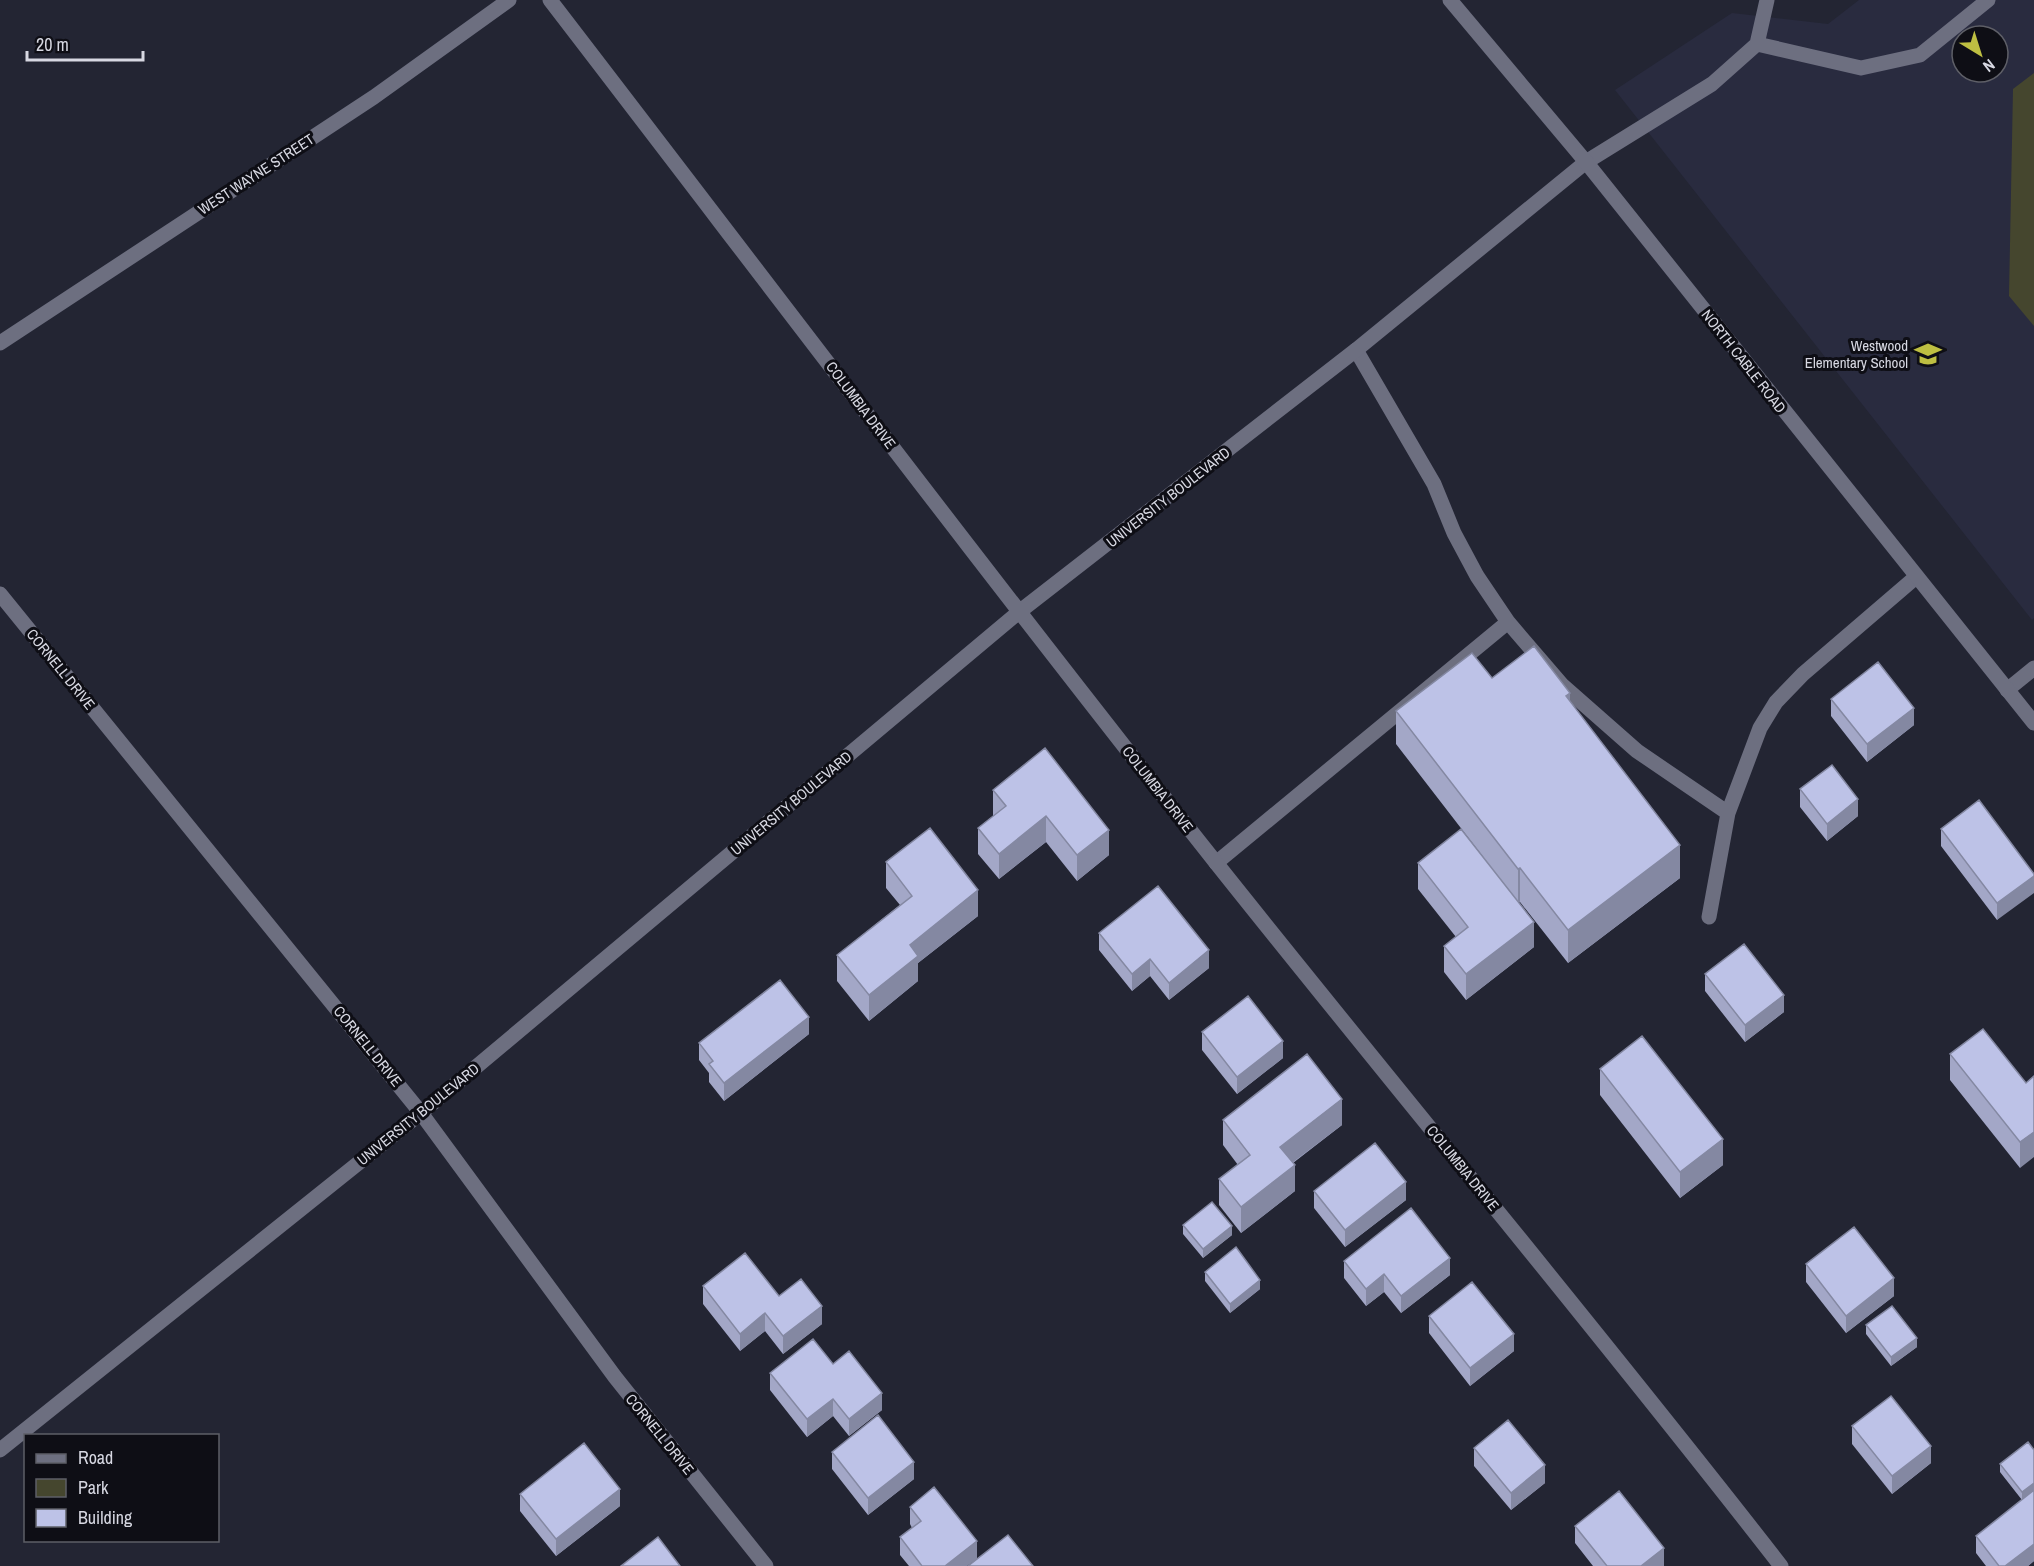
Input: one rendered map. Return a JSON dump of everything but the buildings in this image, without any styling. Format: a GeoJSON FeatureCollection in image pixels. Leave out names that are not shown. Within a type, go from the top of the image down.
{"type":"FeatureCollection","features":[{"type":"Feature","properties":{"kind":"street","name":"WEST WAYNE STREET"},"geometry":{"type":"LineString","coordinates":[[0,343],[374,97],[509,0]]}},
{"type":"Feature","properties":{"kind":"street","name":"COLUMBIA DRIVE"},"geometry":{"type":"LineString","coordinates":[[550,0],[1019,612],[1216,863],[1578,1308],[1781,1566]]}},
{"type":"Feature","properties":{"kind":"street","name":"NORTH CABLE ROAD"},"geometry":{"type":"LineString","coordinates":[[1450,0],[1586,162],[2034,723]]}},
{"type":"Feature","properties":{"kind":"street"},"geometry":{"type":"LineString","coordinates":[[1767,0],[1757,44],[1861,68],[1920,55],[1988,0]]}},
{"type":"Feature","properties":{"kind":"street","name":"UNIVERSITY BOULEVARD"},"geometry":{"type":"LineString","coordinates":[[0,1450],[421,1113],[1019,612],[1356,350],[1586,162],[1712,84],[1757,44]]}},
{"type":"Feature","properties":{"kind":"street"},"geometry":{"type":"LineString","coordinates":[[1356,350],[1434,484],[1454,533],[1477,576],[1508,622],[1562,685],[1637,751],[1728,813]]}},
{"type":"Feature","properties":{"kind":"street"},"geometry":{"type":"LineString","coordinates":[[1709,917],[1728,813],[1760,728],[1776,702],[1803,674],[1916,577]]}},
{"type":"Feature","properties":{"kind":"street","name":"CORNELL DRIVE"},"geometry":{"type":"LineString","coordinates":[[0,594],[421,1113],[615,1377],[766,1566]]}},
{"type":"Feature","properties":{"kind":"street"},"geometry":{"type":"LineString","coordinates":[[1216,863],[1508,622]]}},
{"type":"Feature","properties":{"kind":"street"},"geometry":{"type":"LineString","coordinates":[[2007,690],[2034,668]]}},
{"type":"Feature","properties":{"kind":"shaded area","name":"Westwood Elementary School"},"geometry":{"type":"Polygon","coordinates":[[[1859,0],[2034,0],[2034,618],[2032,620],[1615,90],[1732,13],[1828,24],[1859,0]]]}},
{"type":"Feature","properties":{"kind":"green space"},"geometry":{"type":"Polygon","coordinates":[[[2034,73],[2034,326],[2009,296],[2013,89],[2034,73]]]}},
{"type":"Feature","properties":{"kind":"place","name":"Westwood Elementary School"},"geometry":{"type":"Point","coordinates":[1928,354]}}]}
